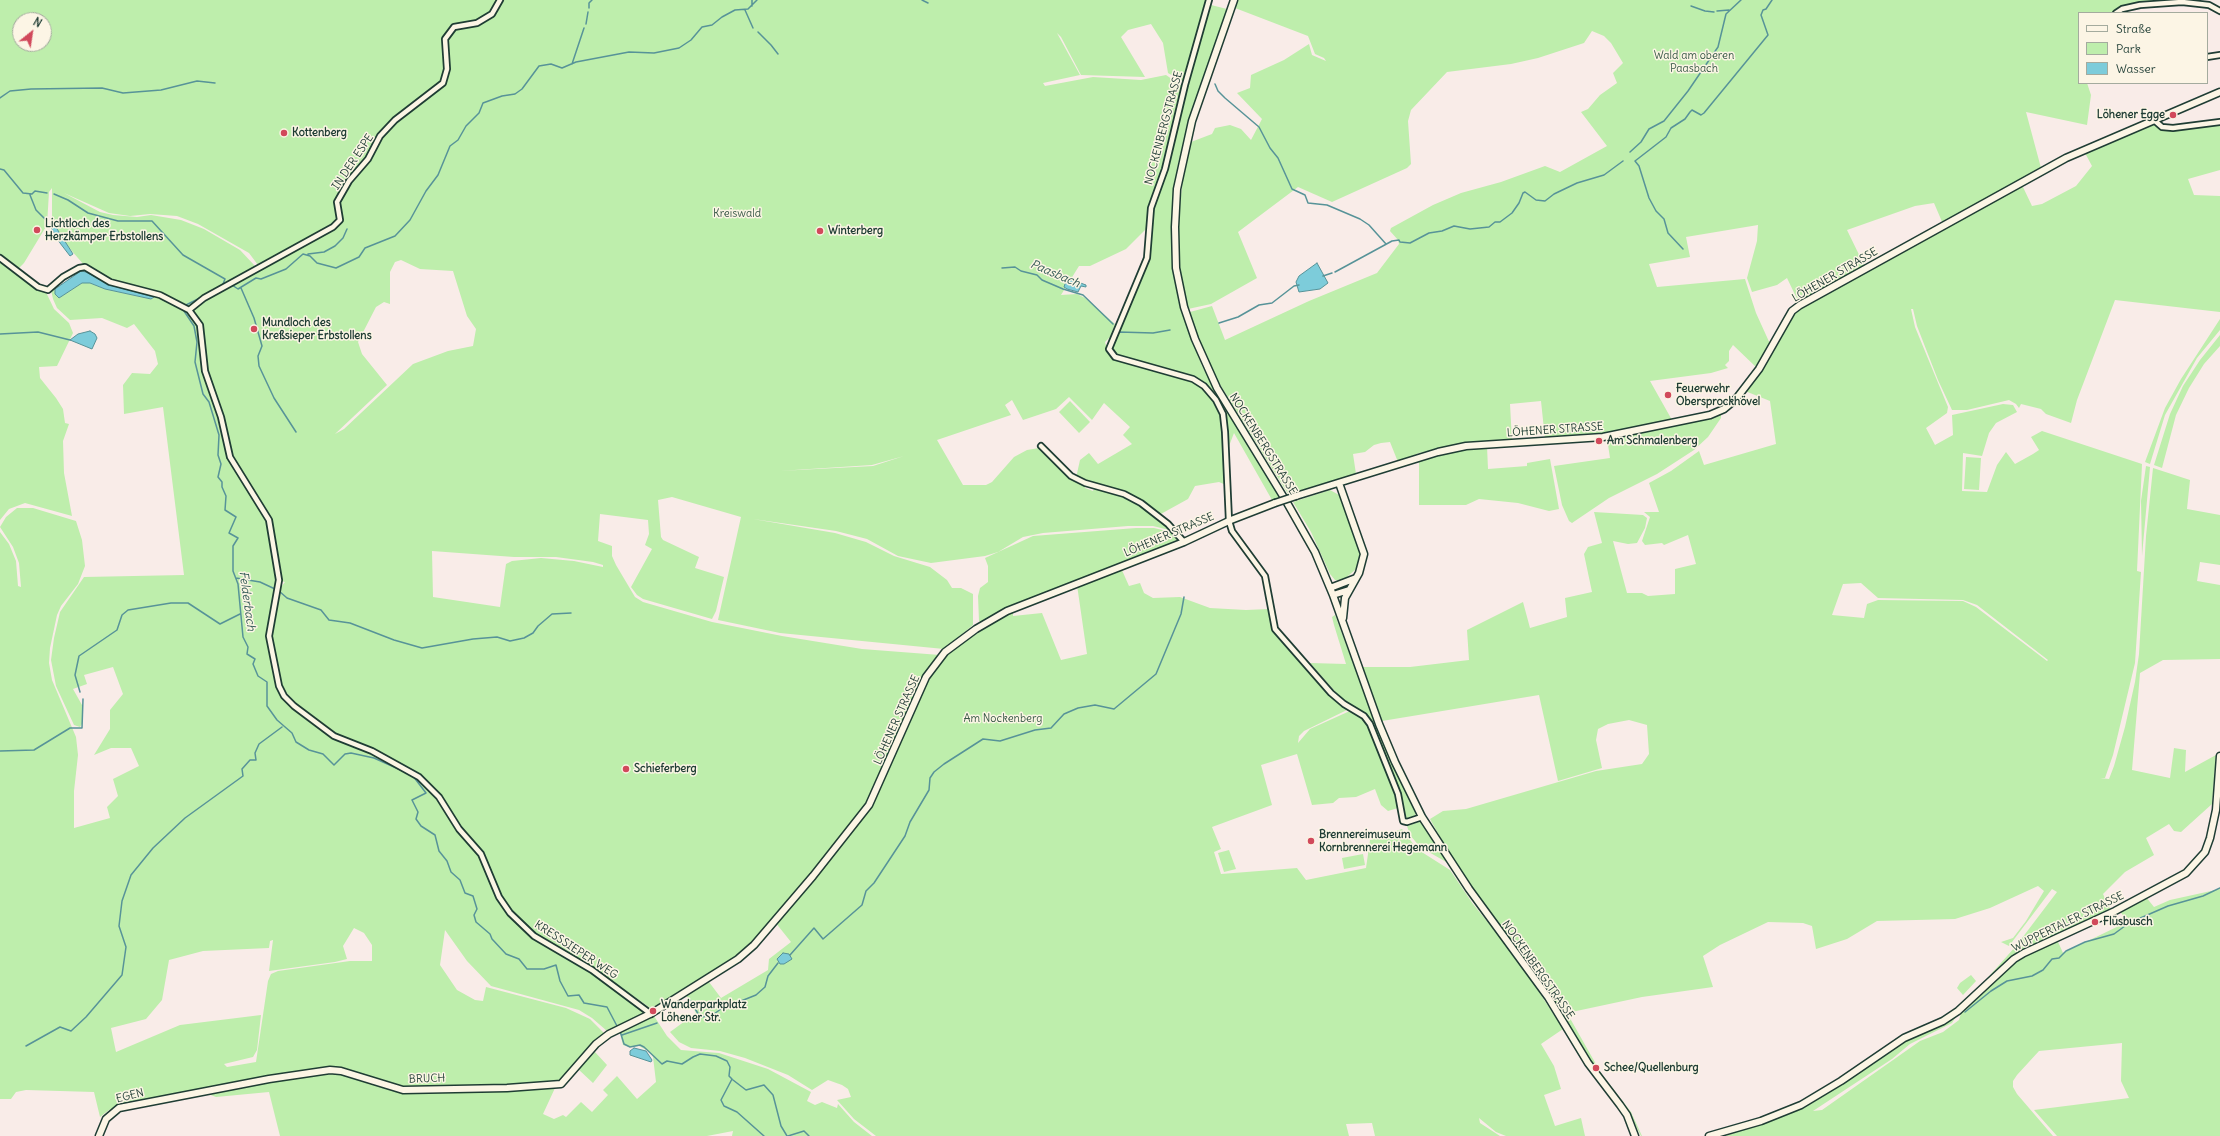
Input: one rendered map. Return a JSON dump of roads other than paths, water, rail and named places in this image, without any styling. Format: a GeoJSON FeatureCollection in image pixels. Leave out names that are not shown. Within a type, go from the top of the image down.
{"type":"FeatureCollection","features":[{"type":"Feature","properties":{"kind":"street","name":"IN DER ESPE"},"geometry":{"type":"LineString","coordinates":[[189,310],[204,298],[333,227],[340,220],[337,202],[349,181],[368,159],[380,136],[395,120],[443,83],[447,69],[445,39],[454,27],[477,23],[492,14],[500,0]]}},
{"type":"Feature","properties":{"kind":"street","name":"NOCKENBERGSTRASSE"},"geometry":{"type":"LineString","coordinates":[[1209,0],[1185,85],[1165,169],[1151,208],[1147,258],[1109,349],[1115,357],[1193,379],[1204,386],[1216,400],[1223,414],[1225,432],[1229,521],[1232,531],[1265,576],[1268,584],[1273,624],[1278,635],[1331,693],[1344,704],[1364,716],[1370,724],[1396,786],[1403,821],[1408,822],[1422,817]]}},
{"type":"Feature","properties":{"kind":"street","name":"NOCKENBERGSTRASSE"},"geometry":{"type":"LineString","coordinates":[[1234,0],[1202,90],[1184,155],[1177,189],[1175,227],[1176,268],[1184,307],[1195,339],[1217,388],[1306,535],[1333,595],[1379,724],[1395,762],[1422,817],[1469,889],[1548,997],[1588,1063],[1627,1116],[1635,1136]]}},
{"type":"Feature","properties":{"kind":"street"},"geometry":{"type":"LineString","coordinates":[[2118,12],[2122,9],[2140,5],[2182,2],[2209,5],[2220,11]]}},
{"type":"Feature","properties":{"kind":"street"},"geometry":{"type":"LineString","coordinates":[[2208,57],[2220,55]]}},
{"type":"Feature","properties":{"kind":"street","name":"LÖHENER STRASSE"},"geometry":{"type":"LineString","coordinates":[[652,1014],[738,959],[754,945],[813,876],[869,805],[926,678],[945,652],[976,629],[1007,611],[1184,542],[1229,521],[1296,496],[1438,452],[1466,446],[1603,437],[1710,415],[1724,410],[1736,399],[1759,369],[1792,311],[1800,304],[2060,161],[2220,92]]}},
{"type":"Feature","properties":{"kind":"street"},"geometry":{"type":"LineString","coordinates":[[2154,120],[2162,128],[2220,122]]}},
{"type":"Feature","properties":{"kind":"street"},"geometry":{"type":"LineString","coordinates":[[0,258],[38,287],[48,290],[63,277],[85,267],[110,282],[160,295],[189,310]]}},
{"type":"Feature","properties":{"kind":"street","name":"KRESSSIEPER WEG"},"geometry":{"type":"LineString","coordinates":[[189,310],[200,325],[205,371],[221,417],[230,457],[266,513],[272,531],[279,580],[269,636],[279,686],[284,696],[306,716],[334,736],[372,752],[419,777],[438,797],[459,829],[481,854],[499,897],[515,917],[534,936],[592,970],[652,1014]]}},
{"type":"Feature","properties":{"kind":"street"},"geometry":{"type":"LineString","coordinates":[[1041,446],[1068,474],[1085,483],[1124,494],[1141,503],[1168,524],[1184,542]]}},
{"type":"Feature","properties":{"kind":"street"},"geometry":{"type":"LineString","coordinates":[[1339,483],[1364,554],[1363,564],[1343,603],[1343,622]]}},
{"type":"Feature","properties":{"kind":"street"},"geometry":{"type":"LineString","coordinates":[[1330,588],[1356,578]]}},
{"type":"Feature","properties":{"kind":"street"},"geometry":{"type":"LineString","coordinates":[[1333,595],[1349,590]]}},
{"type":"Feature","properties":{"kind":"street","name":"WUPPERTALER STRASSE"},"geometry":{"type":"LineString","coordinates":[[1709,1136],[1761,1121],[1801,1105],[1862,1068],[1904,1038],[1958,1011],[2014,959],[2024,953],[2115,911],[2186,874],[2201,857],[2210,838],[2216,810],[2220,756]]}},
{"type":"Feature","properties":{"kind":"street","name":"BRUCH"},"geometry":{"type":"LineString","coordinates":[[157,1100],[269,1079],[330,1070],[341,1071],[403,1090],[555,1086],[561,1084],[596,1044],[620,1029],[652,1014]]}},
{"type":"Feature","properties":{"kind":"street","name":"EGEN"},"geometry":{"type":"LineString","coordinates":[[99,1136],[106,1119],[111,1112],[119,1108],[157,1100]]}},
{"type":"Feature","properties":{"kind":"water"},"geometry":{"type":"Polygon","coordinates":[[[52,221],[73,254],[70,256],[50,226],[52,221]]]}},
{"type":"Feature","properties":{"kind":"water"},"geometry":{"type":"Polygon","coordinates":[[[1317,263],[1328,283],[1320,289],[1299,292],[1296,282],[1299,276],[1317,263]]]}},
{"type":"Feature","properties":{"kind":"water"},"geometry":{"type":"Polygon","coordinates":[[[81,271],[86,272],[110,285],[154,297],[151,299],[105,289],[90,283],[82,283],[59,298],[55,294],[55,289],[81,271]]]}},
{"type":"Feature","properties":{"kind":"water"},"geometry":{"type":"Polygon","coordinates":[[[1067,278],[1086,285],[1086,287],[1081,286],[1078,292],[1067,289],[1064,287],[1067,278]]]}},
{"type":"Feature","properties":{"kind":"water"},"geometry":{"type":"Polygon","coordinates":[[[90,331],[95,334],[97,338],[92,349],[70,340],[78,334],[90,331]]]}},
{"type":"Feature","properties":{"kind":"water"},"geometry":{"type":"Polygon","coordinates":[[[783,953],[789,954],[792,959],[784,964],[780,964],[777,959],[783,953]]]}},
{"type":"Feature","properties":{"kind":"water"},"geometry":{"type":"Polygon","coordinates":[[[634,1048],[646,1051],[652,1060],[651,1062],[630,1055],[630,1051],[634,1048]]]}},
{"type":"Feature","properties":{"kind":"waterway"},"geometry":{"type":"LineString","coordinates":[[589,8],[589,3],[592,0]]}},
{"type":"Feature","properties":{"kind":"waterway"},"geometry":{"type":"LineString","coordinates":[[752,0],[752,6]]}},
{"type":"Feature","properties":{"kind":"waterway"},"geometry":{"type":"LineString","coordinates":[[232,285],[238,289],[256,278],[261,279],[286,269],[303,254],[310,256],[317,263],[336,268],[359,257],[365,248],[395,236],[410,220],[426,191],[438,175],[450,146],[458,140],[466,126],[479,113],[483,103],[502,96],[515,94],[522,89],[539,66],[551,64],[562,68],[576,62],[629,52],[654,53],[679,48],[691,40],[702,27],[712,25],[722,17],[735,10],[748,9],[757,0]]}},
{"type":"Feature","properties":{"kind":"waterway"},"geometry":{"type":"LineString","coordinates":[[922,0],[928,3]]}},
{"type":"Feature","properties":{"kind":"waterway","name":"Paasbach"},"geometry":{"type":"LineString","coordinates":[[1630,152],[1641,142],[1649,129],[1664,121],[1688,91],[1718,47],[1726,14],[1741,0]]}},
{"type":"Feature","properties":{"kind":"waterway"},"geometry":{"type":"LineString","coordinates":[[1683,249],[1668,233],[1664,219],[1656,211],[1649,198],[1639,166],[1635,161],[1666,137],[1671,128],[1685,119],[1692,110],[1701,115],[1704,113],[1768,35],[1761,15],[1763,10],[1766,9],[1772,0]]}},
{"type":"Feature","properties":{"kind":"waterway"},"geometry":{"type":"LineString","coordinates":[[1691,6],[1705,11],[1714,12]]}},
{"type":"Feature","properties":{"kind":"waterway"},"geometry":{"type":"LineString","coordinates":[[745,10],[753,28]]}},
{"type":"Feature","properties":{"kind":"waterway"},"geometry":{"type":"LineString","coordinates":[[1717,11],[1729,10]]}},
{"type":"Feature","properties":{"kind":"waterway"},"geometry":{"type":"LineString","coordinates":[[586,24],[588,12]]}},
{"type":"Feature","properties":{"kind":"waterway"},"geometry":{"type":"LineString","coordinates":[[572,64],[584,28]]}},
{"type":"Feature","properties":{"kind":"waterway"},"geometry":{"type":"LineString","coordinates":[[758,32],[778,54]]}},
{"type":"Feature","properties":{"kind":"waterway"},"geometry":{"type":"LineString","coordinates":[[0,98],[10,91],[31,89],[102,88],[123,93],[161,90],[197,81],[215,83]]}},
{"type":"Feature","properties":{"kind":"waterway"},"geometry":{"type":"LineString","coordinates":[[1215,84],[1218,91],[1225,98],[1259,127],[1270,148],[1278,158],[1292,189],[1305,195],[1308,203],[1327,205],[1360,219],[1369,225],[1386,244]]}},
{"type":"Feature","properties":{"kind":"waterway","name":"Paasbach"},"geometry":{"type":"LineString","coordinates":[[1335,272],[1392,241],[1399,240],[1400,242],[1410,243],[1429,233],[1442,231],[1454,226],[1470,229],[1489,227],[1495,222],[1500,222],[1512,213],[1525,192],[1536,200],[1545,201],[1554,194],[1577,183],[1604,175],[1623,161]]}},
{"type":"Feature","properties":{"kind":"waterway","name":"Felderbach"},"geometry":{"type":"LineString","coordinates":[[0,169],[4,170],[23,193],[32,194],[35,191],[47,193]]}},
{"type":"Feature","properties":{"kind":"waterway","name":"Felderbach"},"geometry":{"type":"LineString","coordinates":[[54,194],[68,200],[88,213],[118,221],[152,221],[183,255],[225,279],[223,284],[211,292]]}},
{"type":"Feature","properties":{"kind":"waterway"},"geometry":{"type":"LineString","coordinates":[[30,195],[36,210],[47,221]]}},
{"type":"Feature","properties":{"kind":"waterway"},"geometry":{"type":"LineString","coordinates":[[308,254],[324,252],[335,246],[343,238],[347,229]]}},
{"type":"Feature","properties":{"kind":"waterway","name":"Paasbach"},"geometry":{"type":"LineString","coordinates":[[1002,268],[1015,267],[1021,271],[1037,275],[1042,280],[1063,289],[1083,295],[1113,324]]}},
{"type":"Feature","properties":{"kind":"waterway","name":"Paasbach"},"geometry":{"type":"LineString","coordinates":[[1323,276],[1332,273]]}},
{"type":"Feature","properties":{"kind":"waterway","name":"Paasbach"},"geometry":{"type":"LineString","coordinates":[[1219,323],[1238,317],[1259,305],[1272,303],[1294,286],[1299,285]]}},
{"type":"Feature","properties":{"kind":"waterway"},"geometry":{"type":"LineString","coordinates":[[241,288],[254,318],[262,346],[258,356],[259,366],[274,398],[296,432]]}},
{"type":"Feature","properties":{"kind":"waterway","name":"Felderbach"},"geometry":{"type":"LineString","coordinates":[[186,305],[204,296]]}},
{"type":"Feature","properties":{"kind":"waterway","name":"Felderbach"},"geometry":{"type":"LineString","coordinates":[[184,311],[194,326],[197,342],[195,362],[203,394],[209,402],[219,435],[218,455],[221,464],[218,477],[222,482],[222,487],[226,496],[225,510],[236,517],[229,533],[238,538],[233,546],[233,571],[238,584],[243,637],[248,647],[247,654],[255,659],[253,664],[258,676],[267,682],[267,706],[277,720],[292,733],[296,742],[309,750],[323,754],[334,765],[345,754],[351,753],[374,758],[403,771]]}},
{"type":"Feature","properties":{"kind":"waterway","name":"Paasbach"},"geometry":{"type":"LineString","coordinates":[[1116,338],[1119,332],[1153,333],[1170,330]]}},
{"type":"Feature","properties":{"kind":"waterway"},"geometry":{"type":"LineString","coordinates":[[0,334],[38,332],[70,340]]}},
{"type":"Feature","properties":{"kind":"waterway"},"geometry":{"type":"LineString","coordinates":[[236,578],[260,582],[275,589]]}},
{"type":"Feature","properties":{"kind":"waterway"},"geometry":{"type":"LineString","coordinates":[[279,591],[287,598],[321,610],[329,620],[350,623],[394,640],[422,648],[473,639],[497,637],[510,641],[524,638],[533,633],[538,626],[552,614],[571,613]]}},
{"type":"Feature","properties":{"kind":"waterway"},"geometry":{"type":"LineString","coordinates":[[790,955],[814,928],[823,939],[862,905],[866,891],[874,883],[905,836],[910,822],[929,790],[930,778],[934,772],[983,739],[1000,741],[1035,730],[1051,728],[1064,714],[1078,708],[1095,705],[1114,709],[1156,674],[1181,614],[1184,597]]}},
{"type":"Feature","properties":{"kind":"waterway"},"geometry":{"type":"LineString","coordinates":[[80,692],[75,675],[79,656],[117,630],[122,615],[128,610],[171,603],[188,603],[220,624],[240,614]]}},
{"type":"Feature","properties":{"kind":"waterway"},"geometry":{"type":"LineString","coordinates":[[0,751],[34,750],[70,728],[82,728],[83,699]]}},
{"type":"Feature","properties":{"kind":"waterway"},"geometry":{"type":"LineString","coordinates":[[26,1046],[60,1027],[71,1031],[86,1017],[122,975],[126,947],[119,926],[122,901],[131,875],[153,848],[185,818],[243,776],[242,769],[250,760],[256,760],[255,753],[259,744],[282,727]]}},
{"type":"Feature","properties":{"kind":"waterway","name":"Felderbach"},"geometry":{"type":"LineString","coordinates":[[413,776],[426,793],[412,800],[418,812],[416,819],[421,826],[435,835],[439,851],[447,861],[451,872],[460,880],[465,893],[473,896],[477,909],[474,915],[476,922],[490,934],[492,939],[506,954],[519,959],[527,969],[544,969],[556,965],[560,981],[568,996],[579,995],[584,1003],[607,1007],[618,1028]]}},
{"type":"Feature","properties":{"kind":"waterway"},"geometry":{"type":"LineString","coordinates":[[1965,1012],[1991,991],[2007,981],[2032,976],[2043,970],[2052,959],[2059,958],[2066,951],[2085,942],[2114,934],[2129,923],[2168,906],[2203,896],[2220,888]]}},
{"type":"Feature","properties":{"kind":"waterway"},"geometry":{"type":"LineString","coordinates":[[690,1000],[700,1017],[711,1016],[721,1009],[756,995],[765,987],[768,976],[778,963]]}},
{"type":"Feature","properties":{"kind":"waterway"},"geometry":{"type":"LineString","coordinates":[[622,1035],[657,1023]]}},
{"type":"Feature","properties":{"kind":"waterway","name":"Felderbach"},"geometry":{"type":"LineString","coordinates":[[620,1031],[624,1044],[630,1047],[640,1045],[644,1047],[662,1064],[667,1061],[682,1064],[700,1054],[716,1056],[727,1061],[730,1067],[729,1076],[732,1079],[721,1100],[724,1106],[737,1112],[764,1136]]}},
{"type":"Feature","properties":{"kind":"waterway"},"geometry":{"type":"LineString","coordinates":[[733,1080],[746,1090],[764,1085],[773,1095],[781,1126],[787,1136]]}},
{"type":"Feature","properties":{"kind":"waterway"},"geometry":{"type":"LineString","coordinates":[[788,1136],[804,1131],[809,1136]]}},
{"type":"Feature","properties":{"kind":"place","name":"Löhener Egge"},"geometry":{"type":"Point","coordinates":[2173,115]}},
{"type":"Feature","properties":{"kind":"place","name":"Kottenberg"},"geometry":{"type":"Point","coordinates":[284,133]}},
{"type":"Feature","properties":{"kind":"place","name":"Lichtloch des Herzkämper Erbstollens"},"geometry":{"type":"Point","coordinates":[37,230]}},
{"type":"Feature","properties":{"kind":"place","name":"Winterberg"},"geometry":{"type":"Point","coordinates":[820,231]}},
{"type":"Feature","properties":{"kind":"place","name":"Mundloch des Kreßsieper Erbstollens"},"geometry":{"type":"Point","coordinates":[254,329]}},
{"type":"Feature","properties":{"kind":"place","name":"Feuerwehr Obersprockhövel"},"geometry":{"type":"Point","coordinates":[1668,395]}},
{"type":"Feature","properties":{"kind":"place","name":"Am Schmalenberg"},"geometry":{"type":"Point","coordinates":[1599,441]}},
{"type":"Feature","properties":{"kind":"place","name":"Schieferberg"},"geometry":{"type":"Point","coordinates":[626,769]}},
{"type":"Feature","properties":{"kind":"place","name":"Brennereimuseum Kornbrennerei Hegemann"},"geometry":{"type":"Point","coordinates":[1311,841]}},
{"type":"Feature","properties":{"kind":"place","name":"Flüsbusch"},"geometry":{"type":"Point","coordinates":[2095,922]}},
{"type":"Feature","properties":{"kind":"place","name":"Wanderparkplatz Löhener Str."},"geometry":{"type":"Point","coordinates":[653,1011]}},
{"type":"Feature","properties":{"kind":"place","name":"Schee/Quellenburg"},"geometry":{"type":"Point","coordinates":[1596,1068]}},
{"type":"Feature","properties":{"kind":"park label","name":"Wald am oberen Paasbach"},"geometry":{"type":"Point","coordinates":[1694,62]}},
{"type":"Feature","properties":{"kind":"park label","name":"Kreiswald"},"geometry":{"type":"Point","coordinates":[737,214]}},
{"type":"Feature","properties":{"kind":"park label","name":"Am Nockenberg"},"geometry":{"type":"Point","coordinates":[1003,719]}}]}
